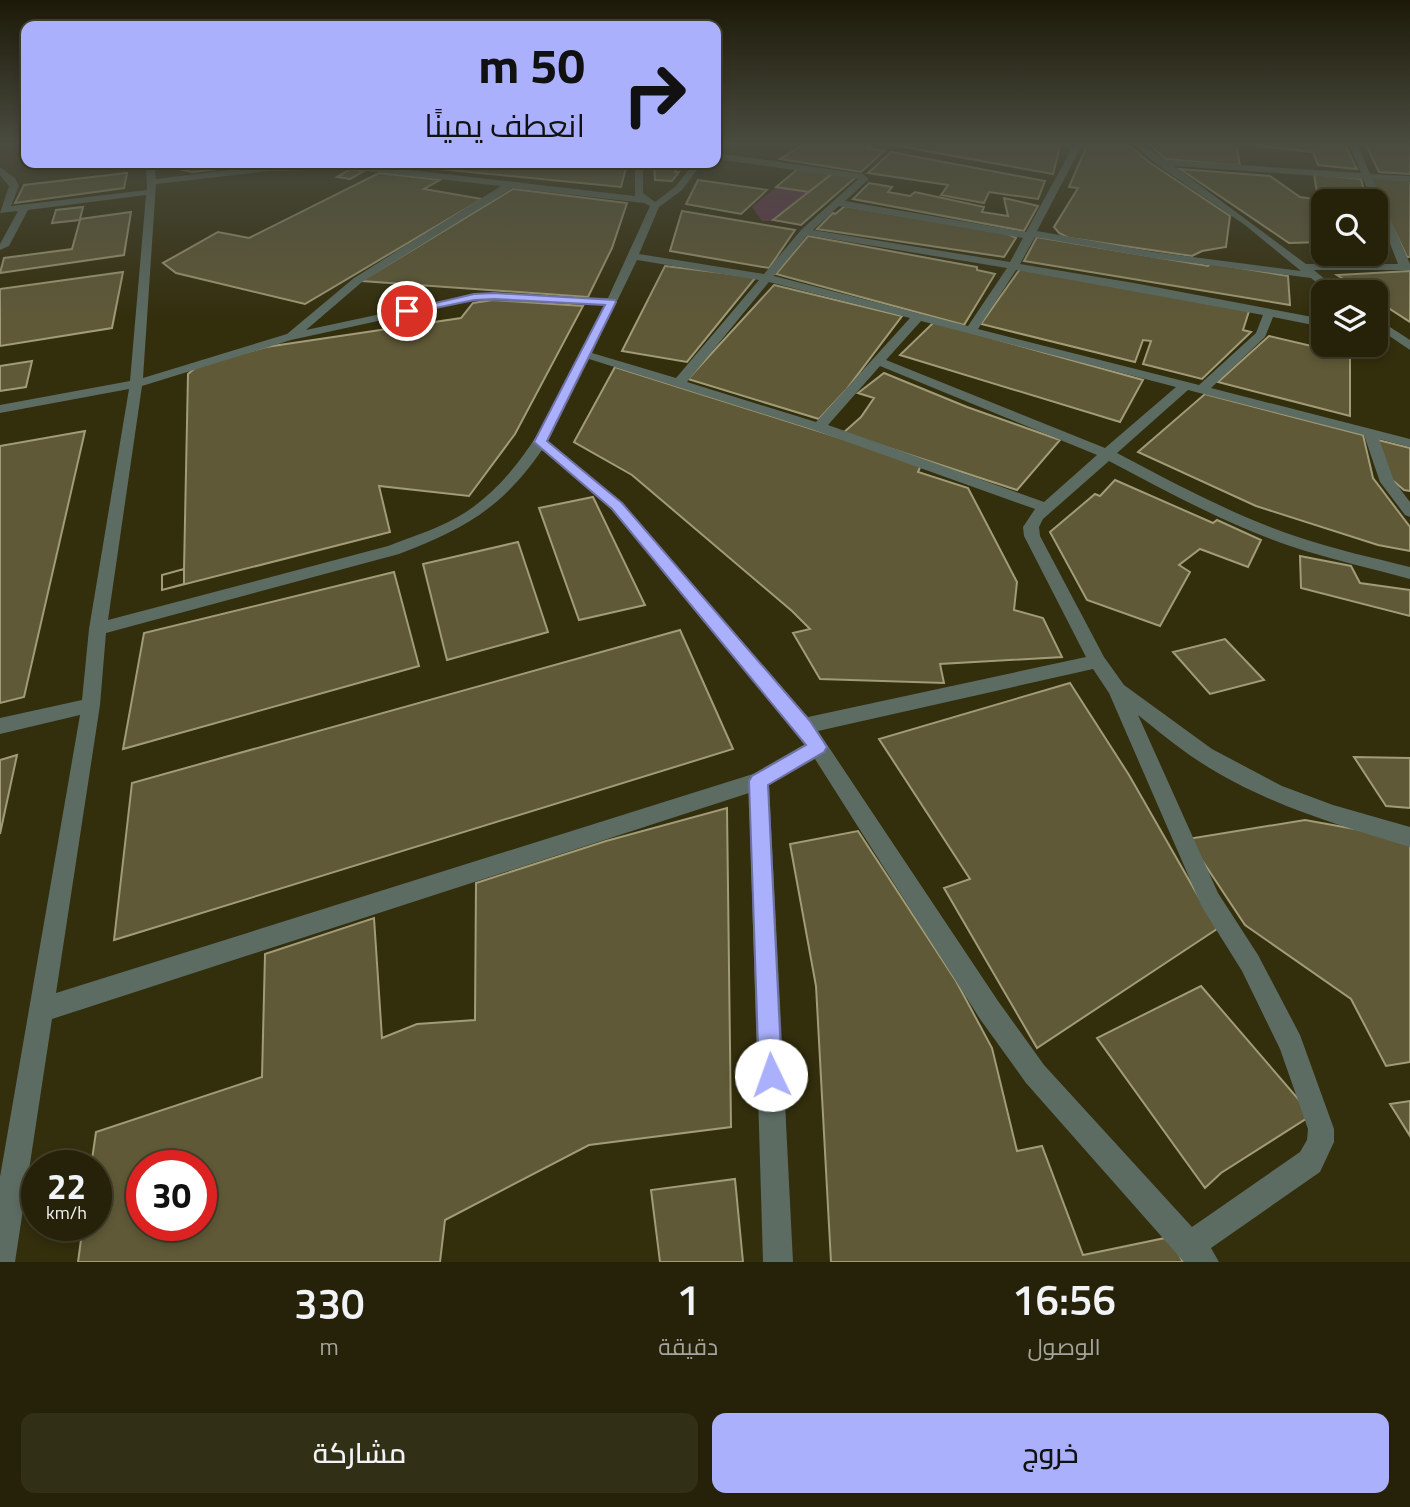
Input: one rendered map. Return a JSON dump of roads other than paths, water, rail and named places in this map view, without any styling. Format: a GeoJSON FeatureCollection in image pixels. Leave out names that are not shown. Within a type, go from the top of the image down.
{"type":"FeatureCollection","features":[{"type":"Feature","properties":{"kind":"street"},"geometry":{"type":"LineString","coordinates":[[3,210],[51,202]]}},
{"type":"Feature","properties":{"kind":"street"},"geometry":{"type":"LineString","coordinates":[[0,1262],[91,705],[98,629],[136,384],[149,202]]}},
{"type":"Feature","properties":{"kind":"street"},"geometry":{"type":"LineString","coordinates":[[288,337],[358,281],[483,202]]}},
{"type":"Feature","properties":{"kind":"street"},"geometry":{"type":"LineString","coordinates":[[98,629],[393,550],[438,533],[472,515],[505,487],[541,442],[634,256],[649,203],[640,202]]}},
{"type":"Feature","properties":{"kind":"street"},"geometry":{"type":"LineString","coordinates":[[680,382],[805,232],[838,202],[1154,255],[1311,275]]}},
{"type":"Feature","properties":{"kind":"street"},"geometry":{"type":"LineString","coordinates":[[971,329],[1014,266],[1048,202]]}},
{"type":"Feature","properties":{"kind":"street"},"geometry":{"type":"LineString","coordinates":[[1218,202],[1318,280]]}},
{"type":"Feature","properties":{"kind":"street"},"geometry":{"type":"LineString","coordinates":[[1301,267],[1407,267],[1379,202]]}},
{"type":"Feature","properties":{"kind":"street"},"geometry":{"type":"LineString","coordinates":[[1,250],[24,208]]}},
{"type":"Feature","properties":{"kind":"street"},"geometry":{"type":"LineString","coordinates":[[805,232],[1242,306],[1311,321]]}},
{"type":"Feature","properties":{"kind":"street"},"geometry":{"type":"LineString","coordinates":[[634,256],[767,278],[1410,443]]}},
{"type":"Feature","properties":{"kind":"street"},"geometry":{"type":"LineString","coordinates":[[0,409],[136,384],[288,337],[474,297],[611,302]]}},
{"type":"Feature","properties":{"kind":"street"},"geometry":{"type":"LineString","coordinates":[[541,442],[617,506],[804,726],[989,1010],[1035,1074],[1196,1254],[1310,1162],[1320,1142],[1321,1129],[1291,1044],[1250,963],[1210,900],[1117,690],[1097,661],[1032,536],[1031,527],[1037,516],[1109,455],[1261,334],[1269,313]]}},
{"type":"Feature","properties":{"kind":"street"},"geometry":{"type":"LineString","coordinates":[[818,426],[918,317]]}},
{"type":"Feature","properties":{"kind":"street"},"geometry":{"type":"LineString","coordinates":[[1388,330],[1410,346]]}},
{"type":"Feature","properties":{"kind":"street"},"geometry":{"type":"LineString","coordinates":[[1388,333],[1393,334]]}},
{"type":"Feature","properties":{"kind":"street"},"geometry":{"type":"LineString","coordinates":[[584,354],[818,426],[1047,508]]}},
{"type":"Feature","properties":{"kind":"street"},"geometry":{"type":"LineString","coordinates":[[878,361],[1109,455],[1190,498],[1241,521],[1296,542],[1410,573]]}},
{"type":"Feature","properties":{"kind":"street"},"geometry":{"type":"LineString","coordinates":[[1370,432],[1387,482],[1410,512]]}},
{"type":"Feature","properties":{"kind":"street"},"geometry":{"type":"LineString","coordinates":[[804,726],[1097,661]]}},
{"type":"Feature","properties":{"kind":"street"},"geometry":{"type":"LineString","coordinates":[[1117,690],[1205,755],[1275,792],[1331,814],[1410,837]]}},
{"type":"Feature","properties":{"kind":"street"},"geometry":{"type":"LineString","coordinates":[[0,726],[91,705]]}},
{"type":"Feature","properties":{"kind":"street"},"geometry":{"type":"LineString","coordinates":[[41,1010],[759,781],[818,747]]}},
{"type":"Feature","properties":{"kind":"street"},"geometry":{"type":"LineString","coordinates":[[759,781],[778,1262]]}}]}
